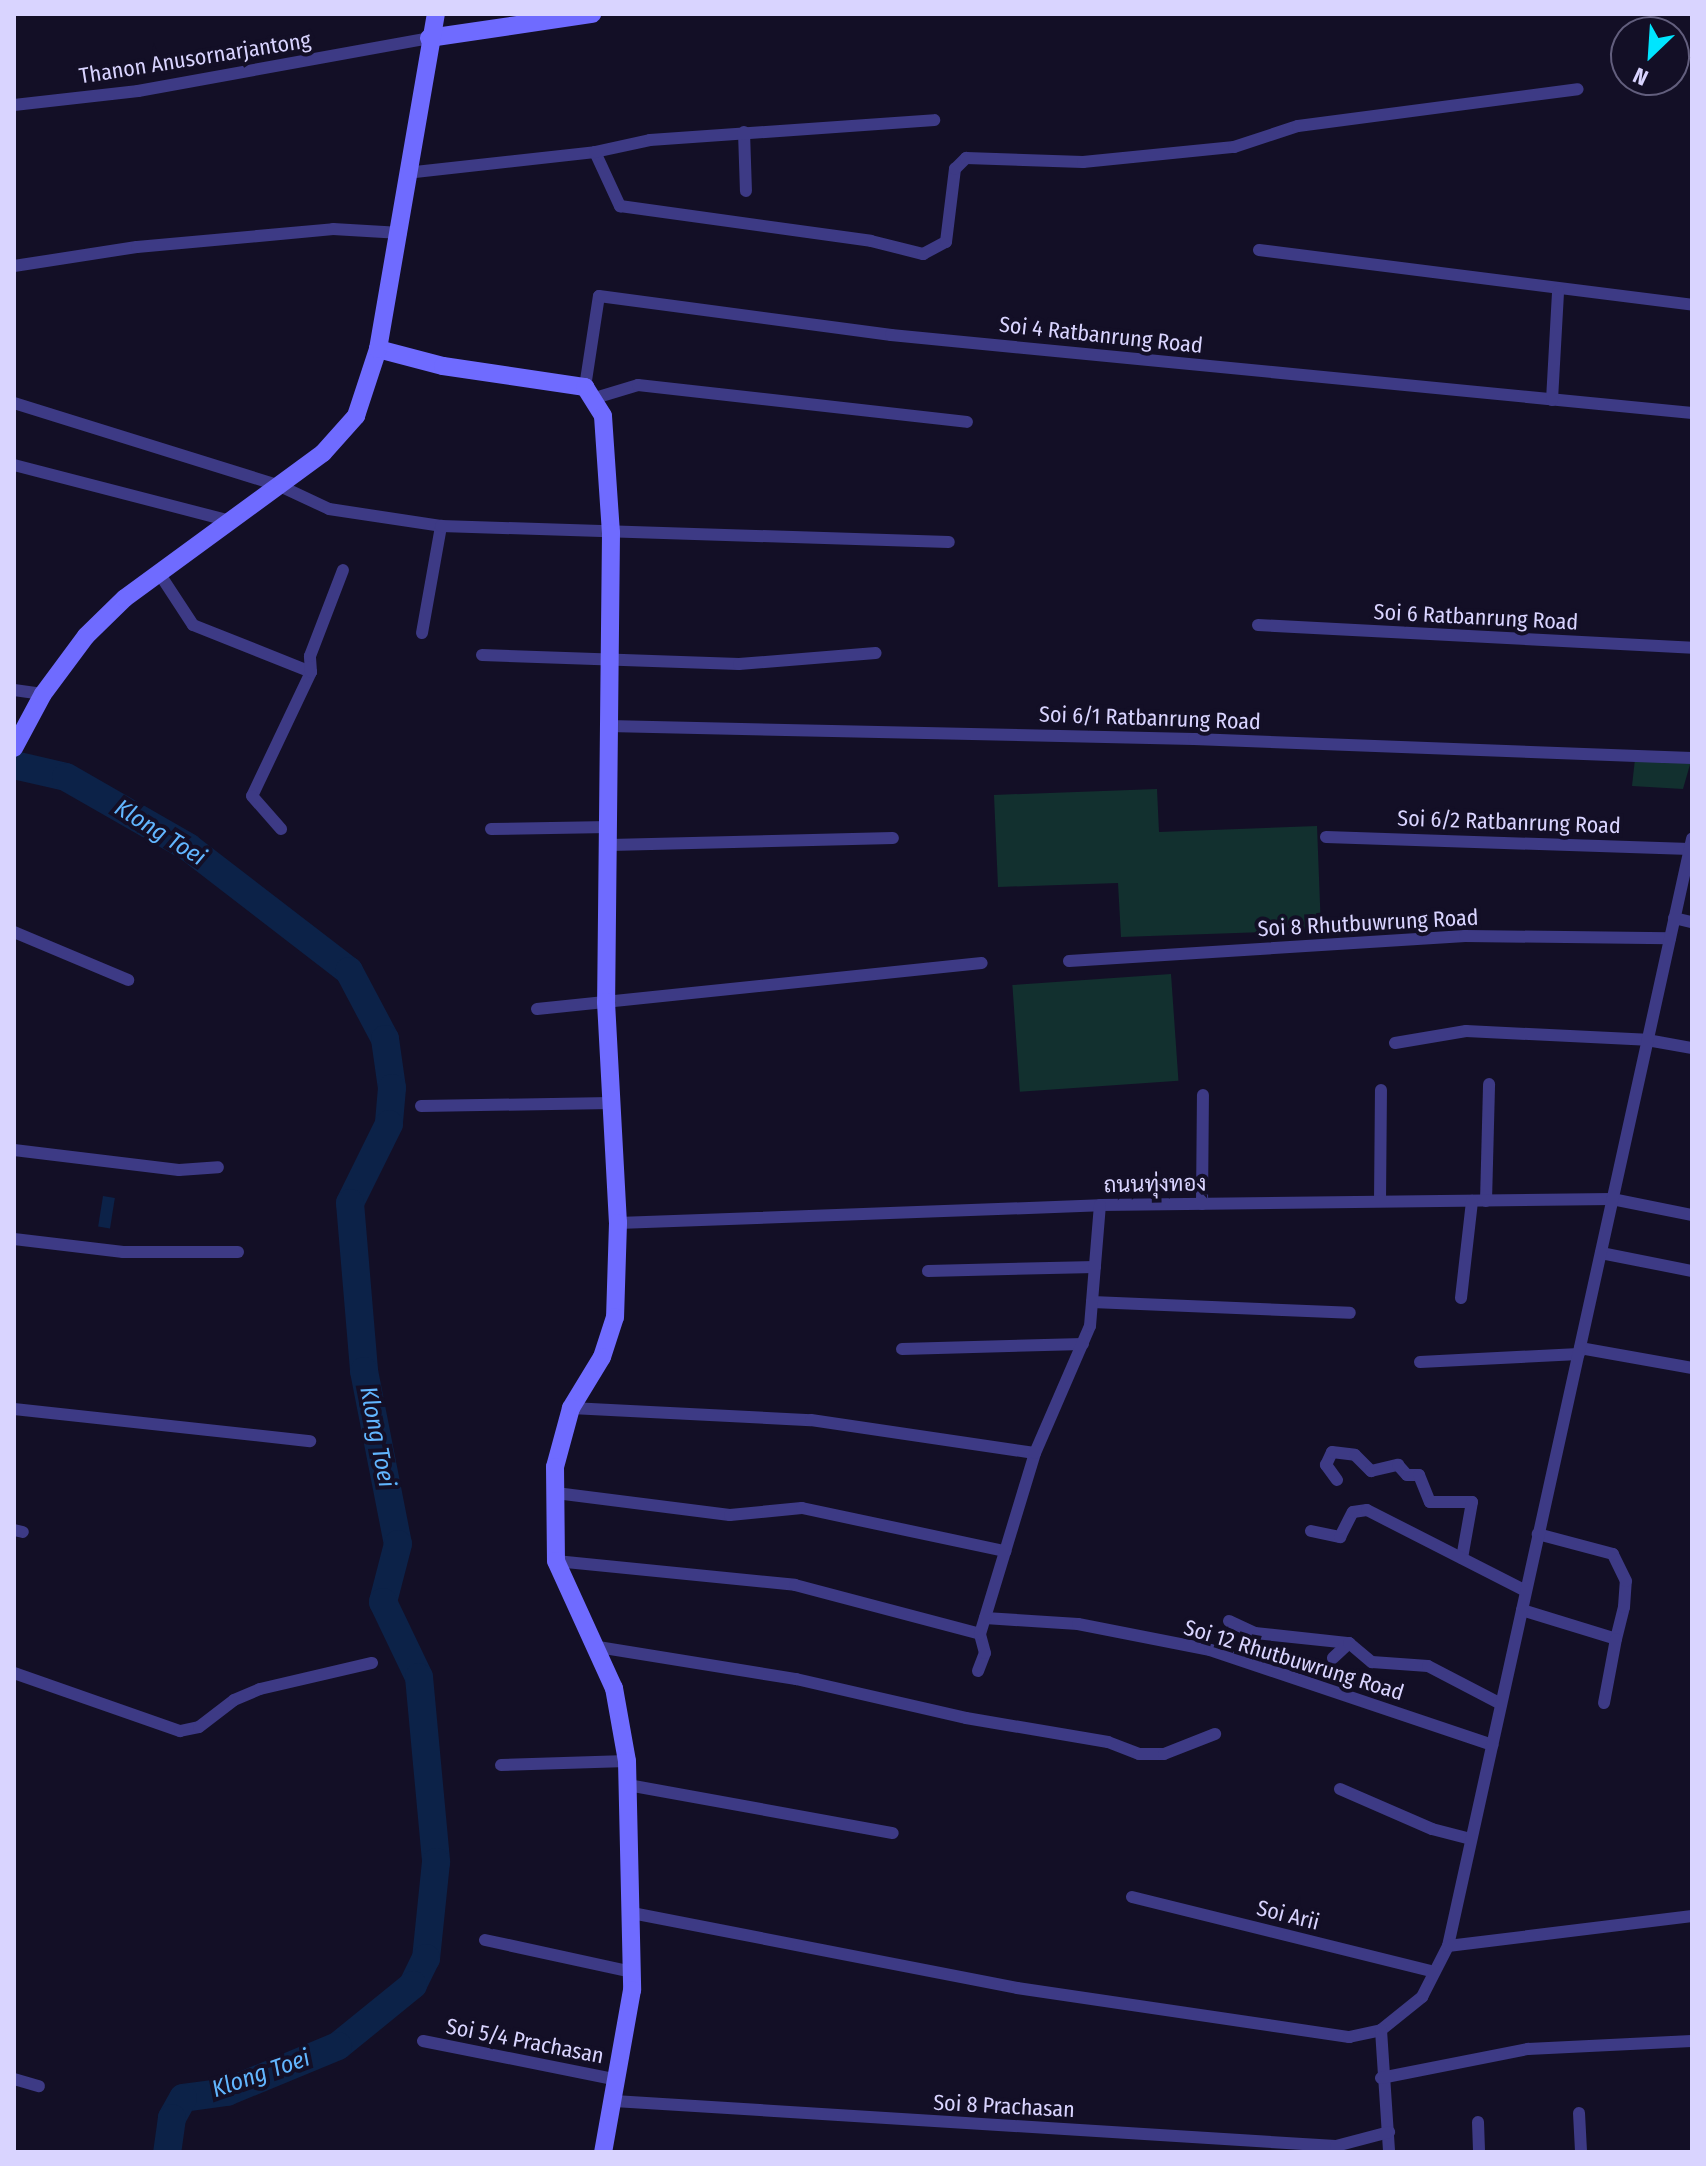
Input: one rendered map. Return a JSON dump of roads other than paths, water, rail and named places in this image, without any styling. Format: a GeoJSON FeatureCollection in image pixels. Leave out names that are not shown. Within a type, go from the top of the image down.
{"type":"FeatureCollection","features":[{"type":"Feature","properties":{"kind":"street"},"geometry":{"type":"LineString","coordinates":[[14,748],[43,694],[86,636],[226,520],[280,486],[323,453],[356,416],[378,349],[401,233],[406,173],[429,38],[436,14]]}},
{"type":"Feature","properties":{"kind":"street"},"geometry":{"type":"LineString","coordinates":[[429,38],[592,14]]}},
{"type":"Feature","properties":{"kind":"street","name":"Thanon Anusornarjantong"},"geometry":{"type":"LineString","coordinates":[[14,105],[138,91],[429,38]]}},
{"type":"Feature","properties":{"kind":"street"},"geometry":{"type":"LineString","coordinates":[[595,152],[620,206],[871,241],[923,254],[946,242],[961,159],[1083,162],[1234,147],[1298,126],[1578,89]]}},
{"type":"Feature","properties":{"kind":"street"},"geometry":{"type":"LineString","coordinates":[[406,173],[595,152],[650,140],[934,120]]}},
{"type":"Feature","properties":{"kind":"street"},"geometry":{"type":"LineString","coordinates":[[744,132],[746,191]]}},
{"type":"Feature","properties":{"kind":"street"},"geometry":{"type":"LineString","coordinates":[[14,266],[137,247],[319,230],[401,233]]}},
{"type":"Feature","properties":{"kind":"street"},"geometry":{"type":"LineString","coordinates":[[1259,250],[1558,291],[1692,305]]}},
{"type":"Feature","properties":{"kind":"street"},"geometry":{"type":"LineString","coordinates":[[1552,400],[1558,291]]}},
{"type":"Feature","properties":{"kind":"street","name":"Soi 4 Ratbanrung Road"},"geometry":{"type":"LineString","coordinates":[[590,393],[599,296],[891,335],[1692,413]]}},
{"type":"Feature","properties":{"kind":"street"},"geometry":{"type":"LineString","coordinates":[[378,349],[443,366],[590,393],[638,385],[967,422]]}},
{"type":"Feature","properties":{"kind":"street"},"geometry":{"type":"LineString","coordinates":[[590,393],[603,416],[611,533],[606,661],[610,836],[606,1002],[618,1223],[615,1317],[602,1357],[571,1408],[559,1438],[556,1561],[598,1647],[614,1688],[627,1761],[632,1972],[618,2080],[603,2152]]}},
{"type":"Feature","properties":{"kind":"street"},"geometry":{"type":"LineString","coordinates":[[14,403],[280,486],[329,509],[441,526],[949,542]]}},
{"type":"Feature","properties":{"kind":"street"},"geometry":{"type":"LineString","coordinates":[[14,465],[226,520]]}},
{"type":"Feature","properties":{"kind":"street"},"geometry":{"type":"LineString","coordinates":[[422,633],[441,526]]}},
{"type":"Feature","properties":{"kind":"street"},"geometry":{"type":"LineString","coordinates":[[281,829],[252,796],[311,672],[310,656],[343,570]]}},
{"type":"Feature","properties":{"kind":"street"},"geometry":{"type":"LineString","coordinates":[[159,573],[193,625],[311,672]]}},
{"type":"Feature","properties":{"kind":"street","name":"Soi 6 Ratbanrung Road"},"geometry":{"type":"LineString","coordinates":[[1258,625],[1692,648]]}},
{"type":"Feature","properties":{"kind":"street"},"geometry":{"type":"LineString","coordinates":[[482,655],[739,664],[876,653]]}},
{"type":"Feature","properties":{"kind":"street"},"geometry":{"type":"LineString","coordinates":[[14,690],[43,694]]}},
{"type":"Feature","properties":{"kind":"street","name":"Soi 6/1 Ratbanrung Road"},"geometry":{"type":"LineString","coordinates":[[608,726],[1194,739],[1692,758]]}},
{"type":"Feature","properties":{"kind":"street"},"geometry":{"type":"LineString","coordinates":[[491,829],[610,836],[893,838]]}},
{"type":"Feature","properties":{"kind":"street","name":"Soi 6/2 Ratbanrung Road"},"geometry":{"type":"LineString","coordinates":[[1326,837],[1691,844]]}},
{"type":"Feature","properties":{"kind":"street"},"geometry":{"type":"LineString","coordinates":[[632,1913],[716,1925],[1017,1988],[1349,2037],[1381,2030],[1422,1997],[1448,1946],[1691,844]]}},
{"type":"Feature","properties":{"kind":"street"},"geometry":{"type":"LineString","coordinates":[[1674,918],[1692,922]]}},
{"type":"Feature","properties":{"kind":"street"},"geometry":{"type":"LineString","coordinates":[[14,932],[128,980]]}},
{"type":"Feature","properties":{"kind":"street","name":"Soi 8 Rhutbuwrung Road"},"geometry":{"type":"LineString","coordinates":[[1069,961],[1465,936],[1670,938]]}},
{"type":"Feature","properties":{"kind":"street"},"geometry":{"type":"LineString","coordinates":[[537,1009],[982,963]]}},
{"type":"Feature","properties":{"kind":"street"},"geometry":{"type":"LineString","coordinates":[[1395,1043],[1466,1031],[1647,1040],[1692,1048]]}},
{"type":"Feature","properties":{"kind":"street"},"geometry":{"type":"LineString","coordinates":[[1486,1201],[1489,1084]]}},
{"type":"Feature","properties":{"kind":"street"},"geometry":{"type":"LineString","coordinates":[[1380,1201],[1381,1090]]}},
{"type":"Feature","properties":{"kind":"street"},"geometry":{"type":"LineString","coordinates":[[1202,1204],[1203,1095]]}},
{"type":"Feature","properties":{"kind":"street"},"geometry":{"type":"LineString","coordinates":[[421,1106],[611,1103]]}},
{"type":"Feature","properties":{"kind":"street"},"geometry":{"type":"LineString","coordinates":[[14,1150],[179,1170],[218,1167]]}},
{"type":"Feature","properties":{"kind":"street","name":"ถนนทุ่งทอง"},"geometry":{"type":"LineString","coordinates":[[618,1223],[1100,1205],[1612,1199],[1692,1215]]}},
{"type":"Feature","properties":{"kind":"street"},"geometry":{"type":"LineString","coordinates":[[1461,1298],[1472,1201]]}},
{"type":"Feature","properties":{"kind":"street"},"geometry":{"type":"LineString","coordinates":[[978,1671],[985,1653],[980,1634],[1035,1453],[1083,1344],[1092,1302],[1100,1205]]}},
{"type":"Feature","properties":{"kind":"street"},"geometry":{"type":"LineString","coordinates":[[14,1239],[123,1252],[238,1252]]}},
{"type":"Feature","properties":{"kind":"street"},"geometry":{"type":"LineString","coordinates":[[1601,1253],[1692,1271]]}},
{"type":"Feature","properties":{"kind":"street"},"geometry":{"type":"LineString","coordinates":[[928,1271],[1095,1267]]}},
{"type":"Feature","properties":{"kind":"street"},"geometry":{"type":"LineString","coordinates":[[1092,1302],[1350,1313]]}},
{"type":"Feature","properties":{"kind":"street"},"geometry":{"type":"LineString","coordinates":[[902,1349],[1083,1344]]}},
{"type":"Feature","properties":{"kind":"street"},"geometry":{"type":"LineString","coordinates":[[1420,1362],[1579,1351],[1692,1368]]}},
{"type":"Feature","properties":{"kind":"street"},"geometry":{"type":"LineString","coordinates":[[571,1408],[811,1420],[1035,1453]]}},
{"type":"Feature","properties":{"kind":"street"},"geometry":{"type":"LineString","coordinates":[[14,1409],[310,1441]]}},
{"type":"Feature","properties":{"kind":"street"},"geometry":{"type":"LineString","coordinates":[[1337,1480],[1326,1465],[1332,1452],[1355,1455],[1371,1471],[1398,1465],[1407,1475],[1419,1475],[1430,1502],[1472,1502],[1462,1558]]}},
{"type":"Feature","properties":{"kind":"street"},"geometry":{"type":"LineString","coordinates":[[556,1493],[730,1515],[802,1508],[1005,1551]]}},
{"type":"Feature","properties":{"kind":"street"},"geometry":{"type":"LineString","coordinates":[[1311,1531],[1340,1537],[1353,1512],[1367,1510],[1526,1591]]}},
{"type":"Feature","properties":{"kind":"street"},"geometry":{"type":"LineString","coordinates":[[1538,1534],[1613,1554],[1623,1566],[1626,1581],[1604,1703]]}},
{"type":"Feature","properties":{"kind":"street"},"geometry":{"type":"LineString","coordinates":[[556,1561],[795,1585],[980,1634]]}},
{"type":"Feature","properties":{"kind":"street"},"geometry":{"type":"LineString","coordinates":[[1522,1610],[1616,1639]]}},
{"type":"Feature","properties":{"kind":"street","name":"Soi 12 Rhutbuwrung Road"},"geometry":{"type":"LineString","coordinates":[[985,1618],[1078,1624],[1210,1650],[1492,1745]]}},
{"type":"Feature","properties":{"kind":"street"},"geometry":{"type":"LineString","coordinates":[[1229,1621],[1255,1633],[1349,1643],[1372,1662],[1428,1666],[1501,1704]]}},
{"type":"Feature","properties":{"kind":"street"},"geometry":{"type":"LineString","coordinates":[[1333,1658],[1349,1643]]}},
{"type":"Feature","properties":{"kind":"street"},"geometry":{"type":"LineString","coordinates":[[598,1647],[796,1679],[966,1718],[1108,1742],[1139,1754],[1164,1754],[1215,1734]]}},
{"type":"Feature","properties":{"kind":"street"},"geometry":{"type":"LineString","coordinates":[[14,1673],[180,1731],[199,1727],[234,1700],[260,1689],[372,1663]]}},
{"type":"Feature","properties":{"kind":"street"},"geometry":{"type":"LineString","coordinates":[[501,1765],[627,1761]]}},
{"type":"Feature","properties":{"kind":"street"},"geometry":{"type":"LineString","coordinates":[[628,1785],[893,1833]]}},
{"type":"Feature","properties":{"kind":"street"},"geometry":{"type":"LineString","coordinates":[[1340,1789],[1432,1829],[1471,1839]]}},
{"type":"Feature","properties":{"kind":"street","name":"Soi Arii"},"geometry":{"type":"LineString","coordinates":[[1132,1897],[1434,1972]]}},
{"type":"Feature","properties":{"kind":"street"},"geometry":{"type":"LineString","coordinates":[[1448,1946],[1692,1916]]}},
{"type":"Feature","properties":{"kind":"street"},"geometry":{"type":"LineString","coordinates":[[485,1940],[632,1972]]}},
{"type":"Feature","properties":{"kind":"street"},"geometry":{"type":"LineString","coordinates":[[1381,2030],[1381,2078],[1389,2152]]}},
{"type":"Feature","properties":{"kind":"street","name":"Soi 5/4 Prachasan"},"geometry":{"type":"LineString","coordinates":[[423,2041],[618,2080]]}},
{"type":"Feature","properties":{"kind":"street"},"geometry":{"type":"LineString","coordinates":[[1381,2078],[1528,2049],[1692,2041]]}},
{"type":"Feature","properties":{"kind":"street"},"geometry":{"type":"LineString","coordinates":[[14,2079],[39,2086]]}},
{"type":"Feature","properties":{"kind":"street","name":"Soi 8 Prachasan"},"geometry":{"type":"LineString","coordinates":[[614,2101],[1336,2146],[1389,2132]]}},
{"type":"Feature","properties":{"kind":"street"},"geometry":{"type":"LineString","coordinates":[[1579,2113],[1581,2152]]}},
{"type":"Feature","properties":{"kind":"street"},"geometry":{"type":"LineString","coordinates":[[1478,2122],[1479,2152]]}},
{"type":"Feature","properties":{"kind":"water"},"geometry":{"type":"Polygon","coordinates":[[[103,1196],[115,1198],[110,1228],[98,1227],[103,1196]]]}},
{"type":"Feature","properties":{"kind":"waterway","name":"Klong Toei"},"geometry":{"type":"LineString","coordinates":[[14,765],[66,777],[188,847],[349,971],[385,1039],[392,1088],[389,1124],[350,1203],[364,1371],[398,1544],[383,1602],[419,1677],[436,1862],[426,1958],[413,1985],[338,2046],[227,2092],[183,2098],[172,2118],[167,2152]]}}]}
